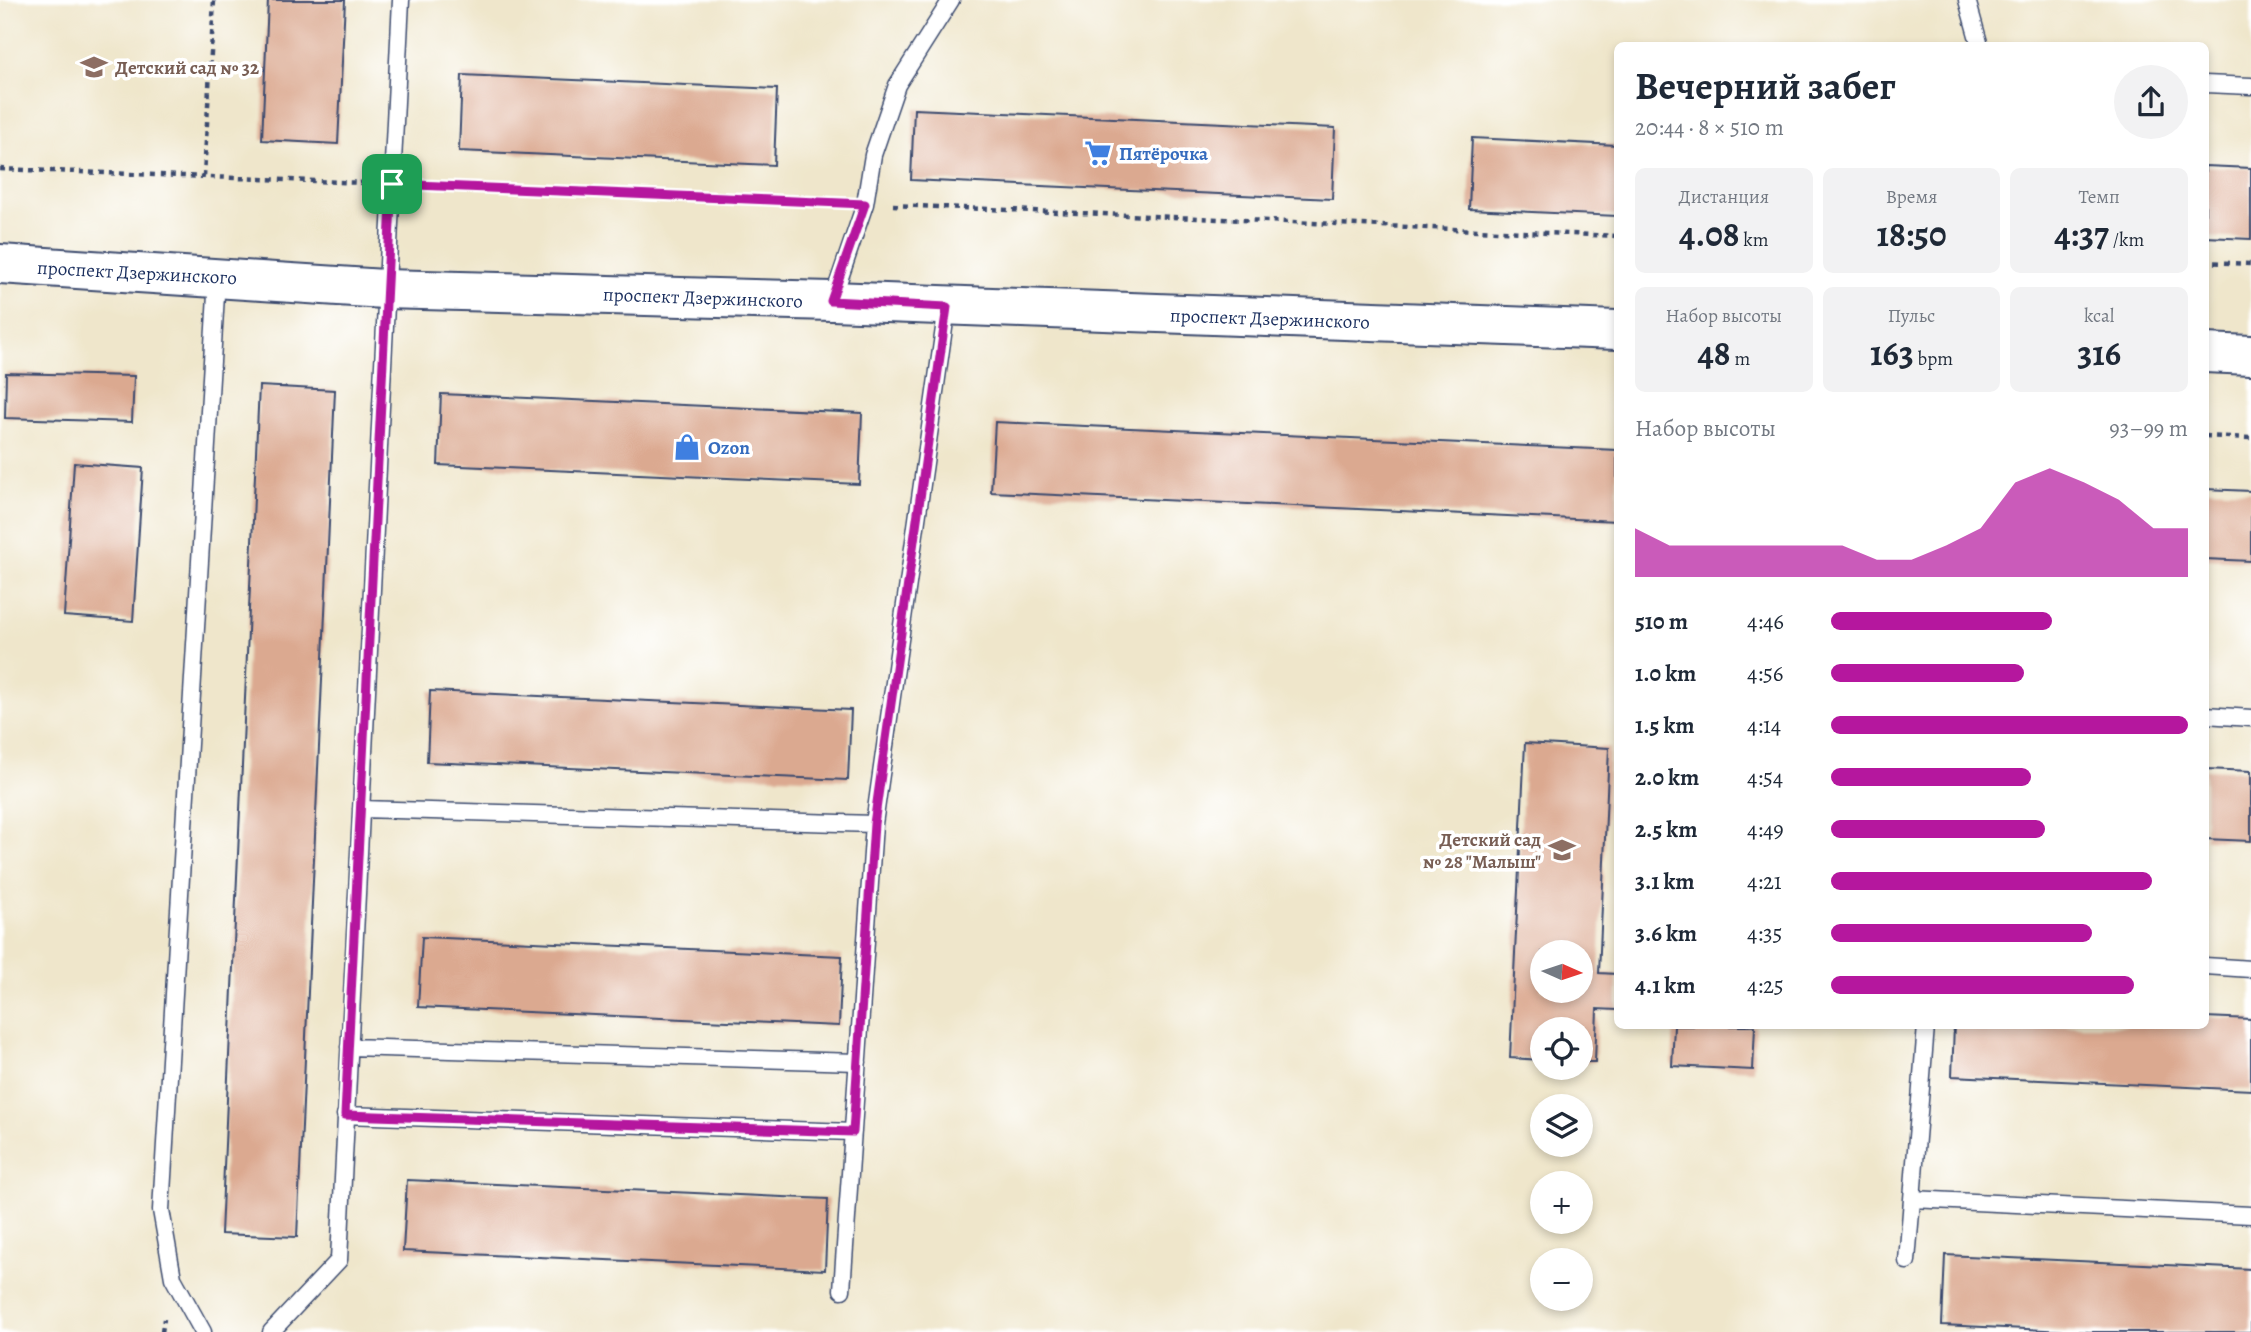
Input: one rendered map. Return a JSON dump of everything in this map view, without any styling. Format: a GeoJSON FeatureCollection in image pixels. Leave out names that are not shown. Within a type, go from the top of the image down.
{"type":"FeatureCollection","features":[{"type":"Feature","properties":{"kind":"street","name":"проспект Дзержинского"},"geometry":{"type":"LineString","coordinates":[[0,264],[218,276],[384,289],[831,301],[1614,330]]}},
{"type":"Feature","properties":{"kind":"street"},"geometry":{"type":"LineString","coordinates":[[2209,353],[2251,355]]}},
{"type":"Feature","properties":{"kind":"lane"},"geometry":{"type":"LineString","coordinates":[[271,1332],[338,1261],[384,289],[401,0]]}},
{"type":"Feature","properties":{"kind":"lane"},"geometry":{"type":"LineString","coordinates":[[831,301],[865,204],[873,155],[897,85],[951,0]]}},
{"type":"Feature","properties":{"kind":"lane"},"geometry":{"type":"LineString","coordinates":[[1966,0],[1979,42]]}},
{"type":"Feature","properties":{"kind":"lane"},"geometry":{"type":"LineString","coordinates":[[2209,84],[2251,86]]}},
{"type":"Feature","properties":{"kind":"lane"},"geometry":{"type":"LineString","coordinates":[[203,1332],[173,1278],[161,1210],[218,276]]}},
{"type":"Feature","properties":{"kind":"lane"},"geometry":{"type":"LineString","coordinates":[[842,1290],[874,824],[947,307]]}},
{"type":"Feature","properties":{"kind":"lane"},"geometry":{"type":"LineString","coordinates":[[2209,715],[2251,718]]}},
{"type":"Feature","properties":{"kind":"lane"},"geometry":{"type":"LineString","coordinates":[[361,809],[874,824]]}},
{"type":"Feature","properties":{"kind":"lane"},"geometry":{"type":"LineString","coordinates":[[2209,966],[2251,969]]}},
{"type":"Feature","properties":{"kind":"lane"},"geometry":{"type":"LineString","coordinates":[[1907,1261],[1926,1029]]}},
{"type":"Feature","properties":{"kind":"lane"},"geometry":{"type":"LineString","coordinates":[[349,1047],[858,1062]]}},
{"type":"Feature","properties":{"kind":"lane"},"geometry":{"type":"LineString","coordinates":[[345,1115],[853,1132]]}},
{"type":"Feature","properties":{"kind":"lane"},"geometry":{"type":"LineString","coordinates":[[1912,1199],[2251,1215]]}},
{"type":"Feature","properties":{"kind":"path"},"geometry":{"type":"LineString","coordinates":[[204,176],[214,0]]}},
{"type":"Feature","properties":{"kind":"path"},"geometry":{"type":"LineString","coordinates":[[0,169],[1614,236]]}},
{"type":"Feature","properties":{"kind":"path"},"geometry":{"type":"LineString","coordinates":[[2209,262],[2251,264]]}},
{"type":"Feature","properties":{"kind":"path"},"geometry":{"type":"LineString","coordinates":[[2209,436],[2251,438]]}},
{"type":"Feature","properties":{"kind":"building"},"geometry":{"type":"Polygon","coordinates":[[[268,0],[345,0],[338,144],[262,140],[268,0]]]}},
{"type":"Feature","properties":{"kind":"building"},"geometry":{"type":"Polygon","coordinates":[[[462,75],[777,89],[774,165],[459,151],[462,75]]]}},
{"type":"Feature","properties":{"kind":"building"},"geometry":{"type":"Polygon","coordinates":[[[914,109],[1335,128],[1332,199],[911,180],[914,109]]]}},
{"type":"Feature","properties":{"kind":"building"},"geometry":{"type":"Polygon","coordinates":[[[1472,138],[1614,145],[1614,216],[1469,209],[1472,138]]]}},
{"type":"Feature","properties":{"kind":"building"},"geometry":{"type":"Polygon","coordinates":[[[2209,166],[2251,168],[2251,239],[2209,237],[2209,166]]]}},
{"type":"Feature","properties":{"kind":"building"},"geometry":{"type":"Polygon","coordinates":[[[6,373],[134,376],[132,422],[5,418],[6,373]]]}},
{"type":"Feature","properties":{"kind":"building"},"geometry":{"type":"Polygon","coordinates":[[[259,386],[335,390],[297,1237],[221,1234],[259,386]]]}},
{"type":"Feature","properties":{"kind":"building"},"geometry":{"type":"Polygon","coordinates":[[[441,394],[862,413],[859,484],[438,465],[441,394]]]}},
{"type":"Feature","properties":{"kind":"building"},"geometry":{"type":"Polygon","coordinates":[[[995,422],[1614,450],[1614,521],[991,492],[995,422]]]}},
{"type":"Feature","properties":{"kind":"building"},"geometry":{"type":"Polygon","coordinates":[[[74,463],[143,468],[133,621],[64,616],[74,463]]]}},
{"type":"Feature","properties":{"kind":"building"},"geometry":{"type":"Polygon","coordinates":[[[2209,489],[2251,491],[2251,561],[2209,559],[2209,489]]]}},
{"type":"Feature","properties":{"kind":"building"},"geometry":{"type":"Polygon","coordinates":[[[430,691],[851,710],[848,780],[427,762],[430,691]]]}},
{"type":"Feature","properties":{"kind":"building","name":"Детский сад № 28 \"Малыш\""},"geometry":{"type":"Polygon","coordinates":[[[1525,743],[1609,748],[1599,973],[1614,974],[1614,1010],[1597,1009],[1595,1062],[1593,1017],[1530,1017],[1530,1059],[1510,1058],[1525,743]]]}},
{"type":"Feature","properties":{"kind":"building"},"geometry":{"type":"Polygon","coordinates":[[[2209,769],[2251,771],[2251,841],[2209,839],[2209,769]]]}},
{"type":"Feature","properties":{"kind":"building"},"geometry":{"type":"Polygon","coordinates":[[[422,937],[842,956],[839,1026],[418,1007],[422,937]]]}},
{"type":"Feature","properties":{"kind":"building"},"geometry":{"type":"Polygon","coordinates":[[[2209,1017],[2251,1019],[2251,1090],[1952,1076],[1954,1029],[2209,1029],[2209,1017]]]}},
{"type":"Feature","properties":{"kind":"building"},"geometry":{"type":"Polygon","coordinates":[[[1674,1029],[1755,1029],[1753,1070],[1672,1066],[1674,1029]]]}},
{"type":"Feature","properties":{"kind":"building"},"geometry":{"type":"Polygon","coordinates":[[[407,1180],[828,1199],[825,1270],[403,1251],[407,1180]]]}},
{"type":"Feature","properties":{"kind":"building"},"geometry":{"type":"Polygon","coordinates":[[[1945,1255],[2251,1269],[2251,1332],[2089,1332],[1942,1325],[1945,1255]]]}},
{"type":"Feature","properties":{"kind":"place","name":"Детский сад № 32"},"geometry":{"type":"Point","coordinates":[94,67]}},
{"type":"Feature","properties":{"kind":"place","name":"Пятёрочка"},"geometry":{"type":"Point","coordinates":[1098,153]}},
{"type":"Feature","properties":{"kind":"place","name":"Ozon"},"geometry":{"type":"Point","coordinates":[687,447]}},
{"type":"Feature","properties":{"kind":"place","name":"Детский сад № 28 \"Малыш\""},"geometry":{"type":"Point","coordinates":[1562,850]}},
{"type":"Feature","properties":{"kind":"route"},"geometry":{"type":"LineString","coordinates":[[392,184],[865,204],[831,301],[947,307],[874,824],[853,1132],[345,1115],[384,289],[392,184]]}}]}
